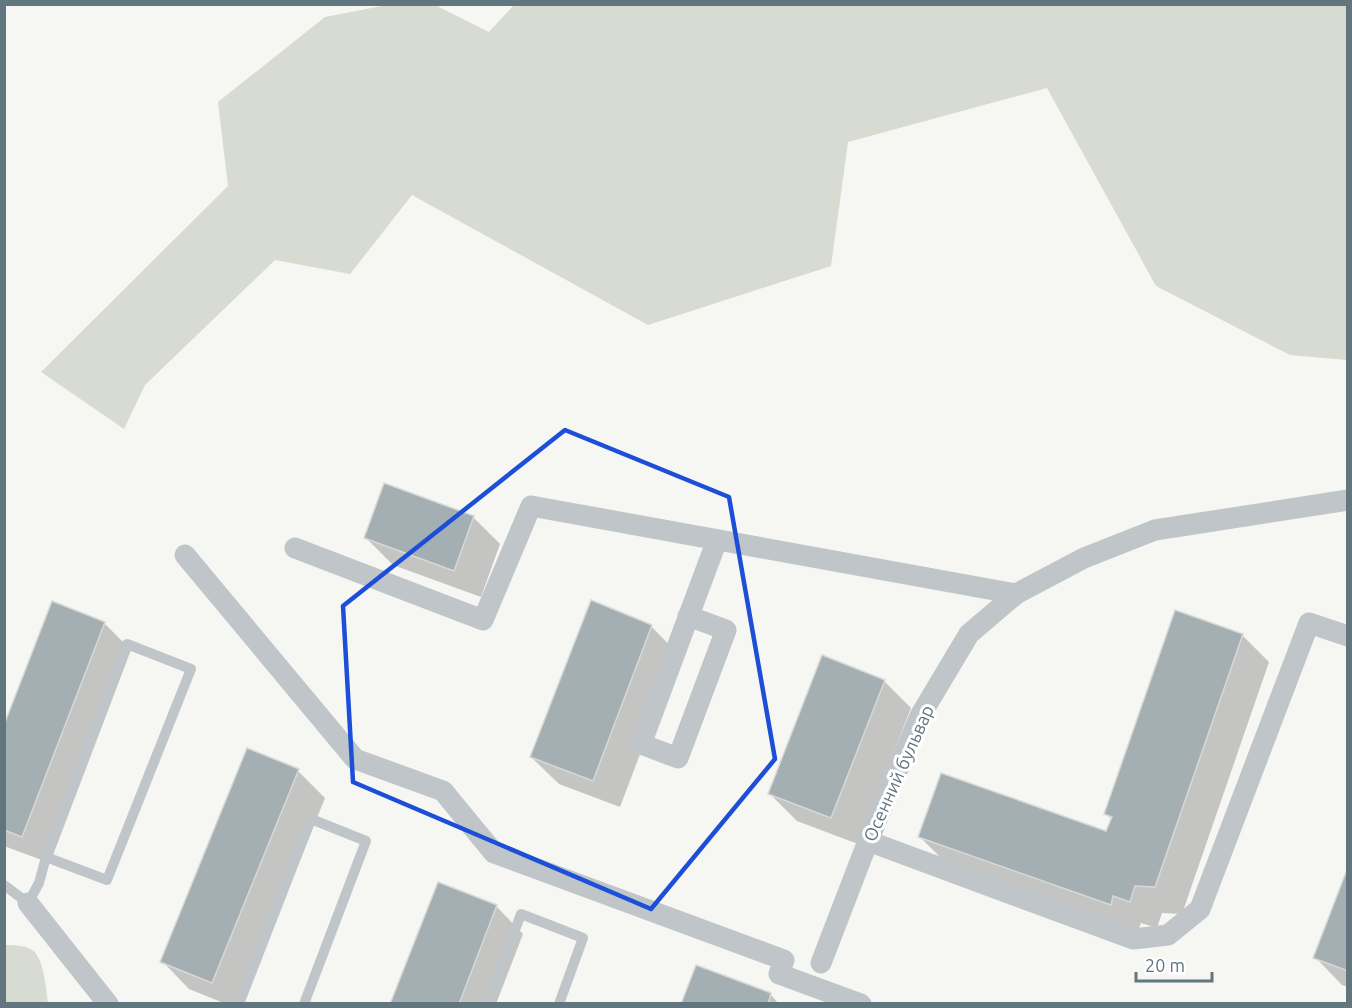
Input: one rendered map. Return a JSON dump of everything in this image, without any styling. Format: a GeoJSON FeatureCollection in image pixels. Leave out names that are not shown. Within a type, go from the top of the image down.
{"type":"FeatureCollection","features":[{"type":"Feature","properties":{"kind":"street","name":"Осенний бульвар"},"geometry":{"type":"LineString","coordinates":[[821,963],[920,716],[969,633],[1016,594],[1084,558],[1155,530],[1347,500]]}},
{"type":"Feature","properties":{"kind":"street"},"geometry":{"type":"LineString","coordinates":[[295,548],[483,620],[531,506],[1016,594]]}},
{"type":"Feature","properties":{"kind":"street"},"geometry":{"type":"LineString","coordinates":[[688,616],[726,630],[678,758],[641,744],[688,616],[717,540]]}},
{"type":"Feature","properties":{"kind":"street"},"geometry":{"type":"LineString","coordinates":[[185,555],[355,759],[443,791],[494,853],[784,960],[779,974],[861,1004]]}},
{"type":"Feature","properties":{"kind":"street"},"geometry":{"type":"LineString","coordinates":[[868,841],[1132,939],[1168,934],[1200,909],[1309,623],[1347,636]]}},
{"type":"Feature","properties":{"kind":"street"},"geometry":{"type":"LineString","coordinates":[[28,903],[108,1004]]}},
{"type":"Feature","properties":{"kind":"lane"},"geometry":{"type":"LineString","coordinates":[[4,885],[28,903],[39,883],[46,857],[127,644],[191,669],[107,880],[46,857]]}},
{"type":"Feature","properties":{"kind":"lane"},"geometry":{"type":"LineString","coordinates":[[239,1004],[311,819],[366,841],[304,1004]]}},
{"type":"Feature","properties":{"kind":"lane"},"geometry":{"type":"LineString","coordinates":[[487,1004],[521,914],[583,938],[559,1004]]}},
{"type":"Feature","properties":{"kind":"highlighted area"},"geometry":{"type":"Polygon","coordinates":[[[565,430],[729,497],[775,759],[651,909],[353,782],[343,606],[565,430]]]}},
{"type":"Feature","properties":{"kind":"shaded area"},"geometry":{"type":"Polygon","coordinates":[[[387,5],[435,5],[489,32],[514,5],[1347,5],[1347,360],[1290,355],[1156,286],[1047,88],[848,142],[831,266],[648,325],[412,195],[350,274],[275,260],[145,385],[124,429],[41,372],[228,186],[218,102],[325,17],[387,5]]]}},
{"type":"Feature","properties":{"kind":"shaded area"},"geometry":{"type":"Polygon","coordinates":[[[4,945],[26,947],[36,954],[44,974],[48,1003],[5,1003],[4,945]]]}},
{"type":"Feature","properties":{"kind":"building"},"geometry":{"type":"Polygon","coordinates":[[[384,483],[474,516],[454,571],[364,538],[384,483]]]}},
{"type":"Feature","properties":{"kind":"building"},"geometry":{"type":"Polygon","coordinates":[[[591,600],[652,625],[593,781],[530,757],[591,600]]]}},
{"type":"Feature","properties":{"kind":"building"},"geometry":{"type":"Polygon","coordinates":[[[52,601],[105,622],[22,837],[4,830],[4,725],[52,601]]]}},
{"type":"Feature","properties":{"kind":"building"},"geometry":{"type":"Polygon","coordinates":[[[1175,610],[1243,634],[1155,887],[1135,886],[1130,902],[1113,896],[1111,905],[918,837],[941,773],[1106,831],[1112,817],[1104,814],[1175,610]]]}},
{"type":"Feature","properties":{"kind":"building"},"geometry":{"type":"Polygon","coordinates":[[[822,655],[885,680],[831,818],[768,794],[822,655]]]}},
{"type":"Feature","properties":{"kind":"building"},"geometry":{"type":"Polygon","coordinates":[[[247,748],[299,769],[212,983],[160,962],[247,748]]]}},
{"type":"Feature","properties":{"kind":"building"},"geometry":{"type":"Polygon","coordinates":[[[1348,867],[1348,971],[1313,958],[1348,867]]]}},
{"type":"Feature","properties":{"kind":"building"},"geometry":{"type":"Polygon","coordinates":[[[438,882],[497,905],[459,1004],[390,1004],[438,882]]]}},
{"type":"Feature","properties":{"kind":"building"},"geometry":{"type":"Polygon","coordinates":[[[696,965],[771,993],[768,1004],[681,1004],[696,965]]]}}]}
